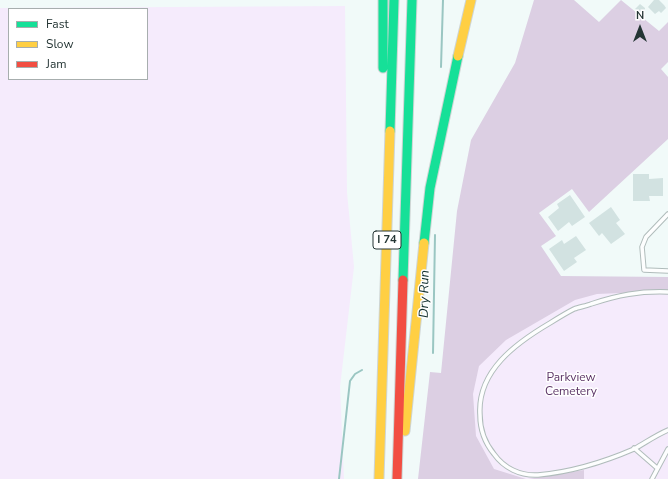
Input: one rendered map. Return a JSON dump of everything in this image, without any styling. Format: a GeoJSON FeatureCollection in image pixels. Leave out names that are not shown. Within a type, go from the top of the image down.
{"type":"FeatureCollection","features":[{"type":"Feature","properties":{"kind":"highway"},"geometry":{"type":"LineString","coordinates":[[384,0],[385,285]]}},
{"type":"Feature","properties":{"kind":"highway","name":"I 74"},"geometry":{"type":"LineString","coordinates":[[379,479],[394,0]]}},
{"type":"Feature","properties":{"kind":"highway","name":"I 74"},"geometry":{"type":"LineString","coordinates":[[397,479],[412,0]]}},
{"type":"Feature","properties":{"kind":"highway"},"geometry":{"type":"LineString","coordinates":[[398,447],[407,427],[424,246],[434,161],[471,0]]}},
{"type":"Feature","properties":{"kind":"lane"},"geometry":{"type":"LineString","coordinates":[[668,214],[646,237],[642,246],[644,270],[668,271]]}},
{"type":"Feature","properties":{"kind":"lane"},"geometry":{"type":"LineString","coordinates":[[668,292],[629,293],[574,309],[531,334],[511,350],[495,366],[484,383],[479,403],[480,428],[489,449],[500,463],[517,473],[537,475],[591,465],[634,448],[668,430]]}},
{"type":"Feature","properties":{"kind":"lane"},"geometry":{"type":"LineString","coordinates":[[634,448],[657,468]]}},
{"type":"Feature","properties":{"kind":"lane"},"geometry":{"type":"LineString","coordinates":[[652,479],[668,449]]}},
{"type":"Feature","properties":{"kind":"green space"},"geometry":{"type":"Polygon","coordinates":[[[345,6],[347,192],[354,267],[340,387],[344,479],[0,479],[0,8],[345,6]]]}},
{"type":"Feature","properties":{"kind":"green space","name":"Parkview Cemetery"},"geometry":{"type":"Polygon","coordinates":[[[668,289],[668,479],[454,479],[457,294],[668,289]]]}},
{"type":"Feature","properties":{"kind":"shaded area"},"geometry":{"type":"Polygon","coordinates":[[[534,0],[574,0],[599,22],[621,0],[659,31],[668,22],[668,62],[661,69],[668,77],[668,139],[589,212],[572,189],[539,213],[556,236],[541,246],[561,276],[668,277],[668,291],[597,294],[575,300],[506,340],[479,366],[473,394],[476,436],[494,469],[526,479],[418,479],[430,372],[441,373],[457,211],[471,140],[515,63],[534,0]]]}},
{"type":"Feature","properties":{"kind":"shaded area"},"geometry":{"type":"Polygon","coordinates":[[[584,470],[584,479],[528,479],[584,470]]]}},
{"type":"Feature","properties":{"kind":"building"},"geometry":{"type":"Polygon","coordinates":[[[654,0],[659,0],[666,8],[661,13],[659,11],[655,14],[648,7],[654,0]]]}},
{"type":"Feature","properties":{"kind":"building"},"geometry":{"type":"Polygon","coordinates":[[[640,4],[645,8],[645,18],[635,9],[640,4]]]}},
{"type":"Feature","properties":{"kind":"building"},"geometry":{"type":"Polygon","coordinates":[[[633,174],[649,174],[649,179],[663,178],[663,196],[649,196],[650,201],[633,201],[633,174]]]}},
{"type":"Feature","properties":{"kind":"building"},"geometry":{"type":"Polygon","coordinates":[[[570,195],[585,217],[572,226],[569,222],[558,231],[548,217],[559,208],[557,204],[570,195]]]}},
{"type":"Feature","properties":{"kind":"building"},"geometry":{"type":"Polygon","coordinates":[[[611,207],[620,220],[616,223],[625,234],[611,244],[602,233],[599,236],[589,223],[611,207]]]}},
{"type":"Feature","properties":{"kind":"building"},"geometry":{"type":"Polygon","coordinates":[[[576,236],[586,250],[574,258],[577,262],[564,271],[549,249],[562,240],[564,244],[576,236]]]}},
{"type":"Feature","properties":{"kind":"waterway","name":"Dry Run"},"geometry":{"type":"LineString","coordinates":[[441,67],[443,0]]}},
{"type":"Feature","properties":{"kind":"waterway","name":"Dry Run"},"geometry":{"type":"LineString","coordinates":[[433,353],[435,235]]}},
{"type":"Feature","properties":{"kind":"waterway","name":"Dry Run"},"geometry":{"type":"LineString","coordinates":[[339,479],[350,381],[355,374],[362,370]]}},
{"type":"Feature","properties":{"kind":"traffic: fast"},"geometry":{"type":"LineString","coordinates":[[383,0],[383,68]]}},
{"type":"Feature","properties":{"kind":"traffic: fast"},"geometry":{"type":"LineString","coordinates":[[390,131],[394,0]]}},
{"type":"Feature","properties":{"kind":"traffic: fast"},"geometry":{"type":"LineString","coordinates":[[403,280],[412,0]]}},
{"type":"Feature","properties":{"kind":"traffic: fast"},"geometry":{"type":"LineString","coordinates":[[424,243],[430,188],[458,56]]}},
{"type":"Feature","properties":{"kind":"traffic: slow"},"geometry":{"type":"LineString","coordinates":[[458,56],[471,0]]}},
{"type":"Feature","properties":{"kind":"traffic: slow"},"geometry":{"type":"LineString","coordinates":[[379,479],[390,131]]}},
{"type":"Feature","properties":{"kind":"traffic: slow"},"geometry":{"type":"LineString","coordinates":[[405,431],[424,243]]}},
{"type":"Feature","properties":{"kind":"traffic: jam"},"geometry":{"type":"LineString","coordinates":[[397,479],[403,280]]}}]}
